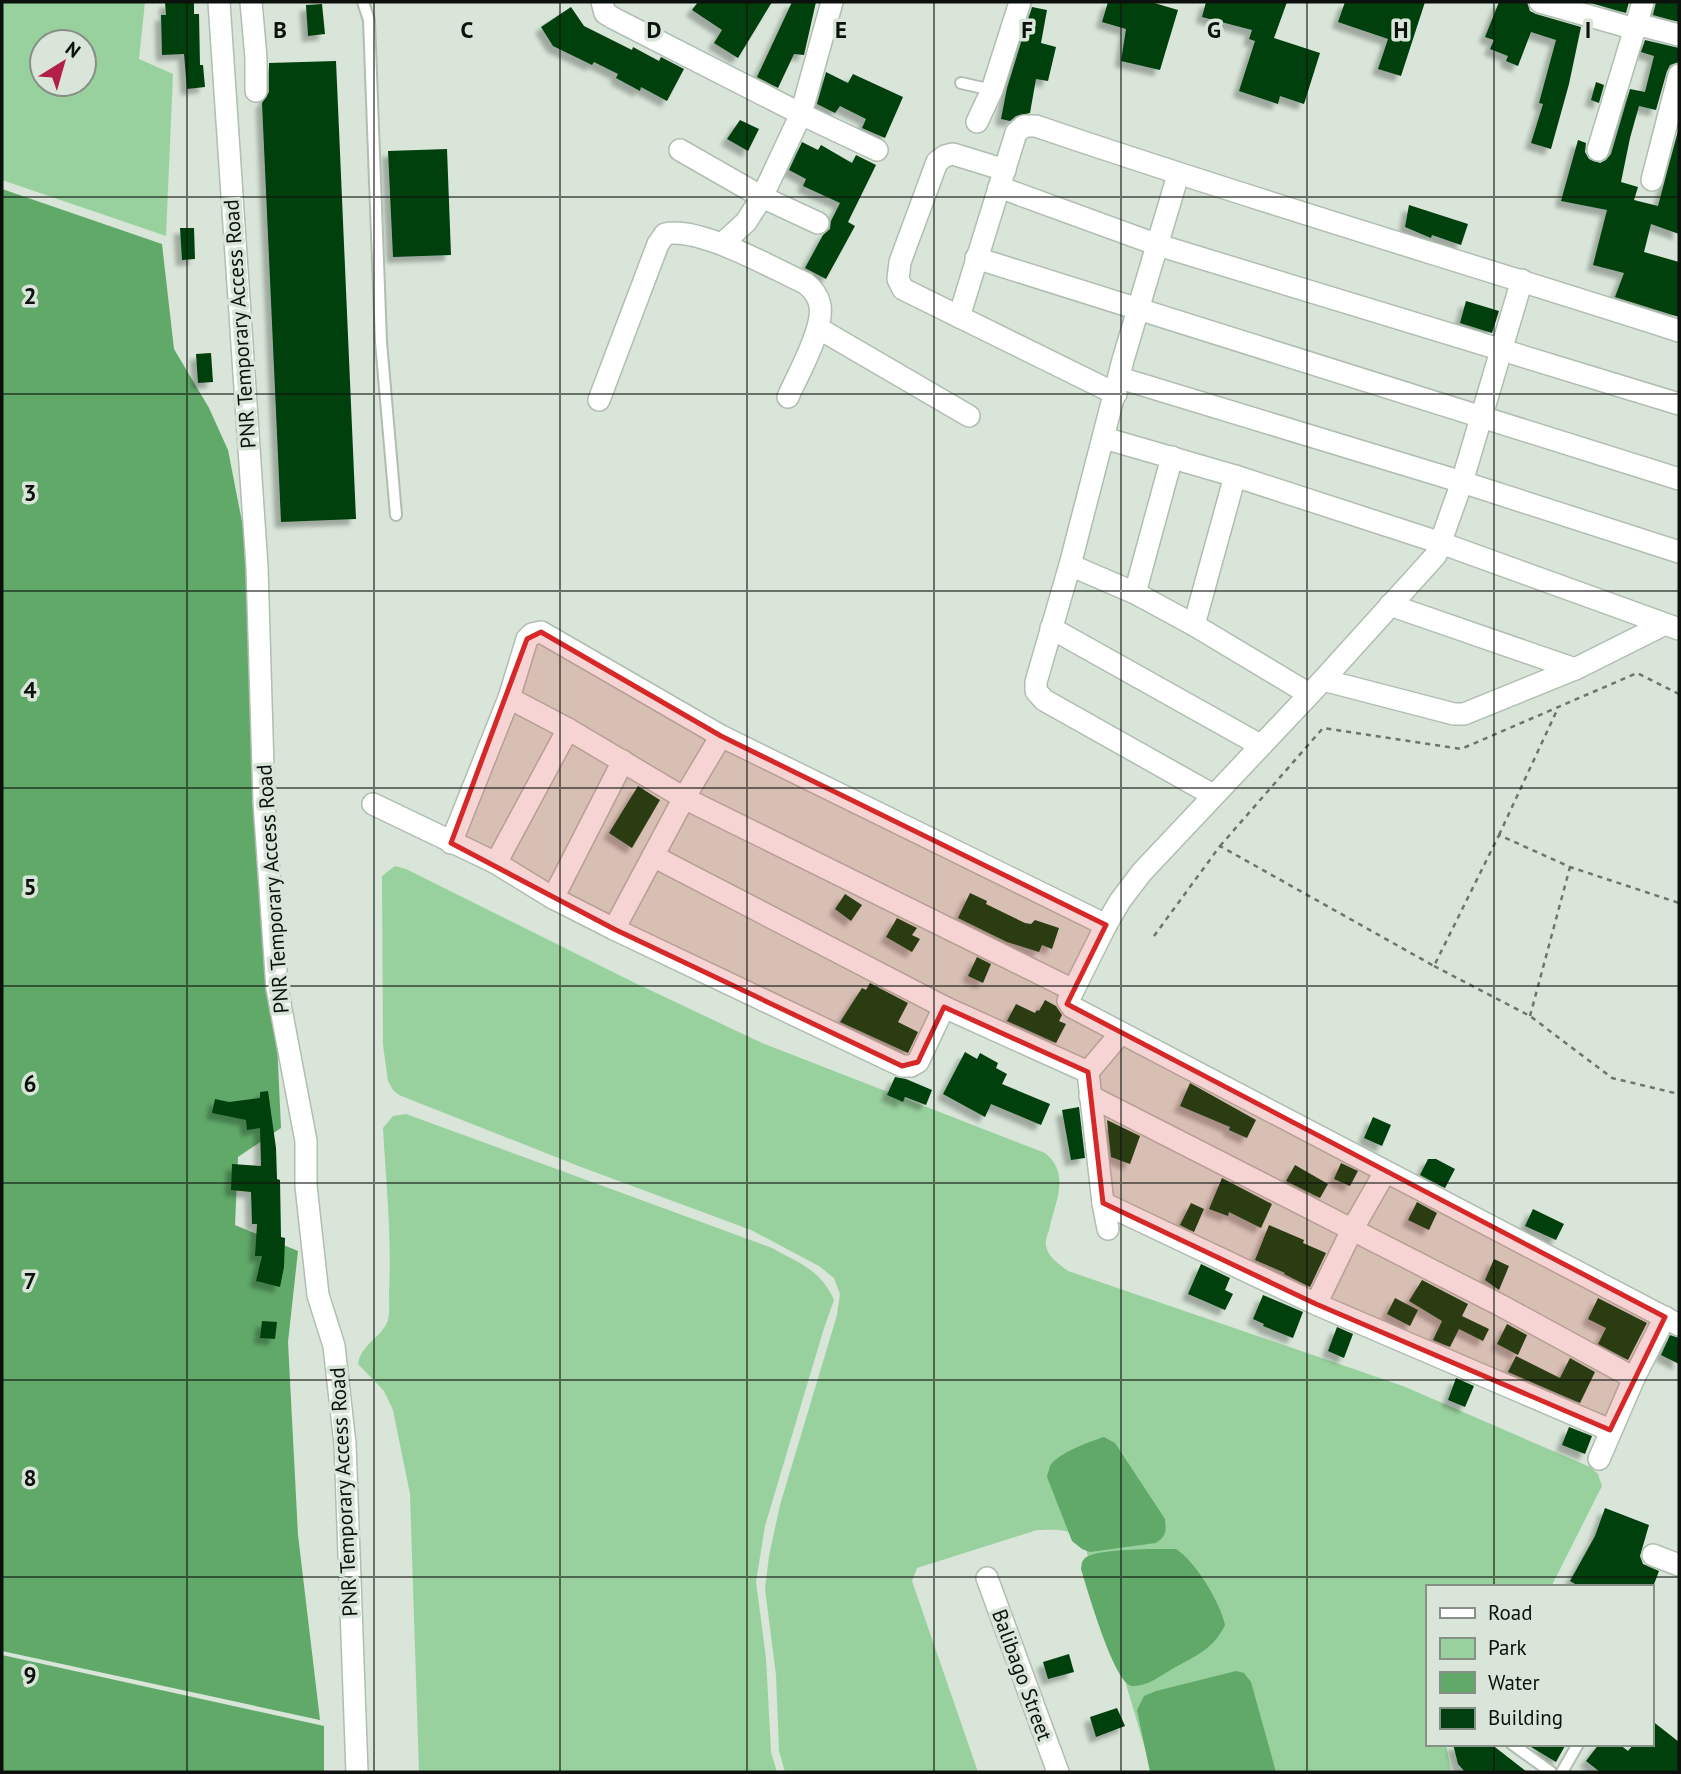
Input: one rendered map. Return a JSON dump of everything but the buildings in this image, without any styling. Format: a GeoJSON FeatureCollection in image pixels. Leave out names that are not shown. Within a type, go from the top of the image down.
{"type":"FeatureCollection","features":[{"type":"Feature","properties":{"kind":"street","name":"PNR Temporary Access Road"},"geometry":{"type":"LineString","coordinates":[[219,2],[257,567],[264,803],[277,988],[306,1141],[301,1203],[318,1295],[334,1346],[345,1444],[357,1772]]}},
{"type":"Feature","properties":{"kind":"street"},"geometry":{"type":"LineString","coordinates":[[251,2],[257,66],[256,91]]}},
{"type":"Feature","properties":{"kind":"street"},"geometry":{"type":"LineString","coordinates":[[602,2],[605,13],[613,18],[877,150]]}},
{"type":"Feature","properties":{"kind":"street"},"geometry":{"type":"LineString","coordinates":[[722,244],[746,222],[762,197],[801,114],[832,2]]}},
{"type":"Feature","properties":{"kind":"street"},"geometry":{"type":"LineString","coordinates":[[977,122],[992,90],[1020,2]]}},
{"type":"Feature","properties":{"kind":"street"},"geometry":{"type":"LineString","coordinates":[[1540,2],[1635,27],[1679,35]]}},
{"type":"Feature","properties":{"kind":"street"},"geometry":{"type":"LineString","coordinates":[[1598,150],[1643,2]]}},
{"type":"Feature","properties":{"kind":"street"},"geometry":{"type":"LineString","coordinates":[[1652,180],[1679,75]]}},
{"type":"Feature","properties":{"kind":"street"},"geometry":{"type":"LineString","coordinates":[[959,317],[1016,133],[1024,126],[1037,126],[1178,175],[1679,331]]}},
{"type":"Feature","properties":{"kind":"street"},"geometry":{"type":"LineString","coordinates":[[680,150],[762,197],[818,223]]}},
{"type":"Feature","properties":{"kind":"street"},"geometry":{"type":"LineString","coordinates":[[1679,404],[1158,245],[953,154],[937,162],[900,262],[898,279],[903,289],[959,317],[1118,386],[1462,482],[1679,552]]}},
{"type":"Feature","properties":{"kind":"street"},"geometry":{"type":"LineString","coordinates":[[1178,175],[1036,682],[1036,691],[1044,700],[1213,794]]}},
{"type":"Feature","properties":{"kind":"street"},"geometry":{"type":"LineString","coordinates":[[599,400],[658,244],[664,234],[677,232],[722,244],[805,283],[816,292],[821,307],[818,328],[788,397]]}},
{"type":"Feature","properties":{"kind":"street"},"geometry":{"type":"LineString","coordinates":[[976,258],[1679,479]]}},
{"type":"Feature","properties":{"kind":"street"},"geometry":{"type":"LineString","coordinates":[[1522,280],[1462,482],[1436,555],[1142,872],[1106,925],[1073,990],[1069,1004],[1119,1034],[1672,1321],[1634,1378],[1599,1459]]}},
{"type":"Feature","properties":{"kind":"street"},"geometry":{"type":"LineString","coordinates":[[818,328],[969,416]]}},
{"type":"Feature","properties":{"kind":"street"},"geometry":{"type":"LineString","coordinates":[[1104,438],[1235,476],[1441,543],[1671,627]]}},
{"type":"Feature","properties":{"kind":"street"},"geometry":{"type":"LineString","coordinates":[[1135,593],[1172,457]]}},
{"type":"Feature","properties":{"kind":"street"},"geometry":{"type":"LineString","coordinates":[[1194,625],[1235,476]]}},
{"type":"Feature","properties":{"kind":"street"},"geometry":{"type":"LineString","coordinates":[[1070,565],[1135,593],[1316,687],[1454,714],[1464,714],[1671,627]]}},
{"type":"Feature","properties":{"kind":"street"},"geometry":{"type":"LineString","coordinates":[[1390,605],[1575,669]]}},
{"type":"Feature","properties":{"kind":"street"},"geometry":{"type":"LineString","coordinates":[[1051,628],[1260,745]]}},
{"type":"Feature","properties":{"kind":"street"},"geometry":{"type":"LineString","coordinates":[[451,842],[509,698],[527,639],[532,634],[541,632],[721,736],[1106,925]]}},
{"type":"Feature","properties":{"kind":"street"},"geometry":{"type":"LineString","coordinates":[[509,698],[568,729],[684,798],[1073,990]]}},
{"type":"Feature","properties":{"kind":"street"},"geometry":{"type":"LineString","coordinates":[[496,863],[568,729]]}},
{"type":"Feature","properties":{"kind":"street"},"geometry":{"type":"LineString","coordinates":[[614,929],[684,798],[721,736]]}},
{"type":"Feature","properties":{"kind":"street"},"geometry":{"type":"LineString","coordinates":[[553,898],[623,761]]}},
{"type":"Feature","properties":{"kind":"street"},"geometry":{"type":"LineString","coordinates":[[373,804],[496,863],[553,898],[614,929],[902,1066],[911,1066],[918,1062],[944,1007]]}},
{"type":"Feature","properties":{"kind":"street"},"geometry":{"type":"LineString","coordinates":[[653,856],[944,1007],[1088,1072]]}},
{"type":"Feature","properties":{"kind":"street"},"geometry":{"type":"LineString","coordinates":[[1108,1229],[1088,1072],[1119,1034]]}},
{"type":"Feature","properties":{"kind":"street"},"geometry":{"type":"LineString","coordinates":[[1090,1096],[1500,1305],[1634,1378]]}},
{"type":"Feature","properties":{"kind":"street"},"geometry":{"type":"LineString","coordinates":[[1316,1304],[1352,1230],[1385,1172]]}},
{"type":"Feature","properties":{"kind":"street"},"geometry":{"type":"LineString","coordinates":[[1103,1203],[1316,1304],[1611,1430]]}},
{"type":"Feature","properties":{"kind":"street"},"geometry":{"type":"LineString","coordinates":[[1653,1555],[1679,1565]]}},
{"type":"Feature","properties":{"kind":"street","name":"Balibago Street"},"geometry":{"type":"LineString","coordinates":[[987,1578],[1058,1772]]}},
{"type":"Feature","properties":{"kind":"lane"},"geometry":{"type":"LineString","coordinates":[[363,2],[369,20],[381,342],[396,515]]}},
{"type":"Feature","properties":{"kind":"lane"},"geometry":{"type":"LineString","coordinates":[[961,83],[992,90]]}},
{"type":"Feature","properties":{"kind":"lane"},"geometry":{"type":"LineString","coordinates":[[1515,1746],[1551,1772]]}},
{"type":"Feature","properties":{"kind":"lane"},"geometry":{"type":"LineString","coordinates":[[1562,1772],[1577,1746]]}},
{"type":"Feature","properties":{"kind":"path"},"geometry":{"type":"LineString","coordinates":[[1154,936],[1220,846],[1323,728],[1461,749],[1637,673],[1679,694]]}},
{"type":"Feature","properties":{"kind":"path"},"geometry":{"type":"LineString","coordinates":[[1434,966],[1558,707]]}},
{"type":"Feature","properties":{"kind":"path"},"geometry":{"type":"LineString","coordinates":[[1499,835],[1570,867],[1679,903]]}},
{"type":"Feature","properties":{"kind":"path"},"geometry":{"type":"LineString","coordinates":[[1220,846],[1434,966],[1530,1016],[1612,1078],[1679,1094]]}},
{"type":"Feature","properties":{"kind":"path"},"geometry":{"type":"LineString","coordinates":[[1530,1016],[1570,867]]}},
{"type":"Feature","properties":{"kind":"highlighted area"},"geometry":{"type":"Polygon","coordinates":[[[541,632],[721,736],[1106,925],[1067,1004],[1665,1317],[1610,1430],[1316,1304],[1103,1203],[1088,1072],[944,1007],[918,1062],[902,1066],[614,929],[451,843],[527,639],[541,632]]]}},
{"type":"Feature","properties":{"kind":"green space"},"geometry":{"type":"Polygon","coordinates":[[[2,2],[145,2],[139,59],[173,74],[166,236],[2,180],[2,2]]]}},
{"type":"Feature","properties":{"kind":"green space"},"geometry":{"type":"Polygon","coordinates":[[[395,866],[406,869],[762,1043],[1045,1153],[1053,1161],[1059,1179],[1046,1246],[1052,1257],[1068,1271],[1403,1386],[1590,1467],[1598,1474],[1602,1486],[1552,1585],[1426,1585],[1426,1746],[1446,1746],[1451,1772],[1152,1772],[1084,1543],[1068,1532],[1037,1530],[917,1568],[912,1581],[978,1772],[785,1772],[779,1751],[776,1675],[765,1589],[780,1505],[837,1315],[840,1294],[834,1278],[819,1266],[751,1230],[581,1167],[399,1095],[393,1090],[388,1081],[383,1045],[382,876],[395,866]]]}},
{"type":"Feature","properties":{"kind":"green space"},"geometry":{"type":"Polygon","coordinates":[[[406,1114],[772,1248],[816,1274],[834,1300],[765,1526],[756,1582],[766,1658],[771,1752],[777,1772],[419,1772],[410,1494],[393,1410],[384,1391],[358,1364],[364,1350],[385,1326],[389,1317],[389,1231],[383,1128],[393,1116],[406,1114]]]}},
{"type":"Feature","properties":{"kind":"water"},"geometry":{"type":"Polygon","coordinates":[[[2,189],[162,244],[174,349],[209,408],[228,450],[270,665],[271,913],[281,1128],[238,1157],[235,1225],[298,1251],[288,1342],[298,1535],[320,1720],[2,1651],[2,189]]]}},
{"type":"Feature","properties":{"kind":"water"},"geometry":{"type":"Polygon","coordinates":[[[1104,1437],[1115,1443],[1165,1519],[1165,1533],[1156,1543],[1090,1552],[1072,1541],[1047,1477],[1050,1466],[1066,1453],[1104,1437]]]}},
{"type":"Feature","properties":{"kind":"water"},"geometry":{"type":"Polygon","coordinates":[[[1176,1549],[1206,1583],[1225,1625],[1215,1641],[1203,1652],[1143,1685],[1132,1686],[1117,1670],[1110,1653],[1081,1569],[1082,1562],[1085,1558],[1102,1552],[1176,1549]]]}},
{"type":"Feature","properties":{"kind":"water"},"geometry":{"type":"Polygon","coordinates":[[[2,1655],[324,1726],[324,1772],[2,1772],[2,1655]]]}},
{"type":"Feature","properties":{"kind":"water"},"geometry":{"type":"Polygon","coordinates":[[[1236,1671],[1244,1673],[1251,1682],[1276,1772],[1150,1772],[1137,1710],[1144,1696],[1236,1671]]]}}]}
